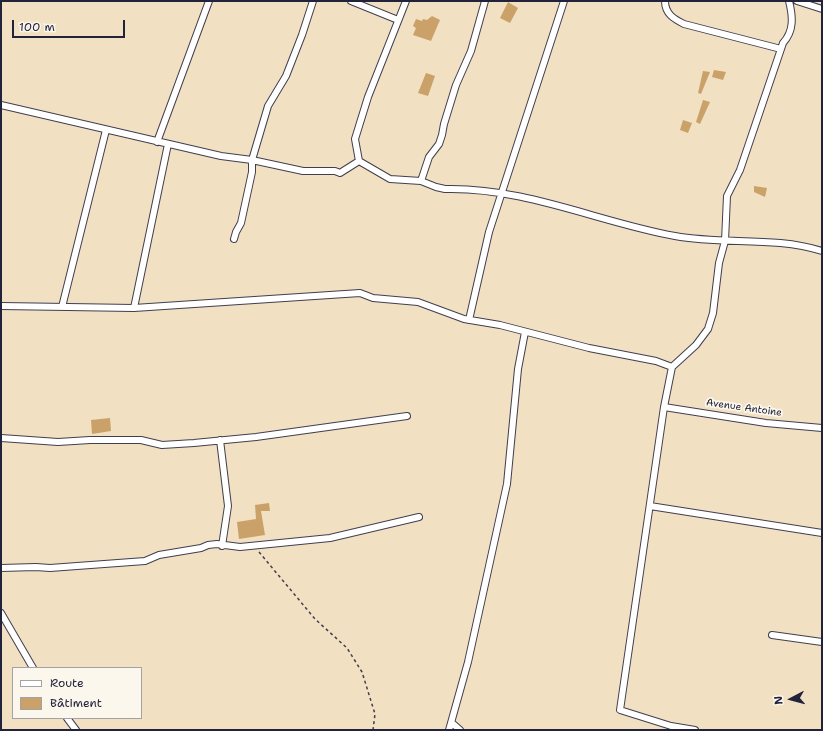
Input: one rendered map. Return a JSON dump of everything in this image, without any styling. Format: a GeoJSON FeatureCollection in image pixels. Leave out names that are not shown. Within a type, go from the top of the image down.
{"type":"FeatureCollection","features":[{"type":"Feature","properties":{"kind":"street"},"geometry":{"type":"LineString","coordinates":[[157,142],[209,1]]}},
{"type":"Feature","properties":{"kind":"street"},"geometry":{"type":"LineString","coordinates":[[234,239],[241,222],[252,172],[252,160],[268,106],[286,76],[305,28],[313,1]]}},
{"type":"Feature","properties":{"kind":"street"},"geometry":{"type":"LineString","coordinates":[[351,1],[398,20]]}},
{"type":"Feature","properties":{"kind":"street"},"geometry":{"type":"LineString","coordinates":[[406,1],[368,97],[355,139],[359,161],[390,179],[421,181],[436,187],[502,192],[576,209],[604,219],[673,235],[725,242],[753,240],[788,243],[822,250]]}},
{"type":"Feature","properties":{"kind":"street"},"geometry":{"type":"LineString","coordinates":[[421,181],[429,157],[439,144],[456,85],[471,51],[485,1]]}},
{"type":"Feature","properties":{"kind":"street"},"geometry":{"type":"LineString","coordinates":[[469,320],[489,232],[564,1]]}},
{"type":"Feature","properties":{"kind":"street"},"geometry":{"type":"LineString","coordinates":[[665,1],[668,13],[672,18],[684,24],[780,49]]}},
{"type":"Feature","properties":{"kind":"street"},"geometry":{"type":"LineString","coordinates":[[694,730],[679,729],[620,710],[664,407],[672,367],[696,344],[708,329],[712,313],[719,263],[725,242],[727,196],[740,170],[772,80],[780,49],[792,29],[789,1]]}},
{"type":"Feature","properties":{"kind":"street"},"geometry":{"type":"LineString","coordinates":[[797,1],[822,9]]}},
{"type":"Feature","properties":{"kind":"street"},"geometry":{"type":"LineString","coordinates":[[1,105],[221,156],[252,160],[304,171],[340,173],[359,161]]}},
{"type":"Feature","properties":{"kind":"street"},"geometry":{"type":"LineString","coordinates":[[62,306],[106,130]]}},
{"type":"Feature","properties":{"kind":"street"},"geometry":{"type":"LineString","coordinates":[[134,308],[168,144]]}},
{"type":"Feature","properties":{"kind":"street"},"geometry":{"type":"LineString","coordinates":[[1,306],[134,308],[352,292],[360,293],[373,298],[418,302],[469,320],[500,325],[589,348],[656,361],[672,367]]}},
{"type":"Feature","properties":{"kind":"street"},"geometry":{"type":"LineString","coordinates":[[449,730],[468,662],[507,484],[518,369],[525,332]]}},
{"type":"Feature","properties":{"kind":"street","name":"Avenue Antoine"},"geometry":{"type":"LineString","coordinates":[[664,407],[766,423],[822,428]]}},
{"type":"Feature","properties":{"kind":"street"},"geometry":{"type":"LineString","coordinates":[[1,438],[58,442],[90,440],[141,440],[162,445],[220,440],[407,416]]}},
{"type":"Feature","properties":{"kind":"street"},"geometry":{"type":"LineString","coordinates":[[220,440],[228,506],[222,546]]}},
{"type":"Feature","properties":{"kind":"street"},"geometry":{"type":"LineString","coordinates":[[650,506],[822,534]]}},
{"type":"Feature","properties":{"kind":"street"},"geometry":{"type":"LineString","coordinates":[[1,568],[50,568],[145,561],[159,555],[201,548],[208,545],[240,547],[330,538],[419,517]]}},
{"type":"Feature","properties":{"kind":"street"},"geometry":{"type":"LineString","coordinates":[[1,613],[32,667]]}},
{"type":"Feature","properties":{"kind":"street"},"geometry":{"type":"LineString","coordinates":[[772,635],[822,642]]}},
{"type":"Feature","properties":{"kind":"street"},"geometry":{"type":"LineString","coordinates":[[68,719],[76,730]]}},
{"type":"Feature","properties":{"kind":"street"},"geometry":{"type":"LineString","coordinates":[[452,723],[460,730]]}},
{"type":"Feature","properties":{"kind":"path"},"geometry":{"type":"LineString","coordinates":[[259,552],[315,619],[347,648],[362,672],[375,714],[373,730]]}},
{"type":"Feature","properties":{"kind":"building"},"geometry":{"type":"Polygon","coordinates":[[[508,2],[518,8],[510,23],[500,18],[508,2]]]}},
{"type":"Feature","properties":{"kind":"building"},"geometry":{"type":"Polygon","coordinates":[[[432,16],[440,20],[431,41],[413,35],[416,28],[413,26],[416,19],[422,21],[423,19],[427,20],[432,16]]]}},
{"type":"Feature","properties":{"kind":"building"},"geometry":{"type":"Polygon","coordinates":[[[714,70],[726,72],[723,80],[712,77],[714,70]]]}},
{"type":"Feature","properties":{"kind":"building"},"geometry":{"type":"Polygon","coordinates":[[[703,71],[710,72],[701,94],[698,93],[703,71]]]}},
{"type":"Feature","properties":{"kind":"building"},"geometry":{"type":"Polygon","coordinates":[[[426,73],[435,76],[428,96],[418,93],[426,73]]]}},
{"type":"Feature","properties":{"kind":"building"},"geometry":{"type":"Polygon","coordinates":[[[703,100],[710,102],[700,124],[696,122],[703,100]]]}},
{"type":"Feature","properties":{"kind":"building"},"geometry":{"type":"Polygon","coordinates":[[[683,120],[692,123],[688,133],[680,130],[683,120]]]}},
{"type":"Feature","properties":{"kind":"building"},"geometry":{"type":"Polygon","coordinates":[[[754,186],[767,188],[765,197],[754,192],[754,186]]]}},
{"type":"Feature","properties":{"kind":"building"},"geometry":{"type":"Polygon","coordinates":[[[110,418],[111,431],[92,434],[91,420],[110,418]]]}},
{"type":"Feature","properties":{"kind":"building"},"geometry":{"type":"Polygon","coordinates":[[[269,503],[270,511],[261,511],[265,535],[239,539],[237,522],[256,519],[255,505],[269,503]]]}}]}
